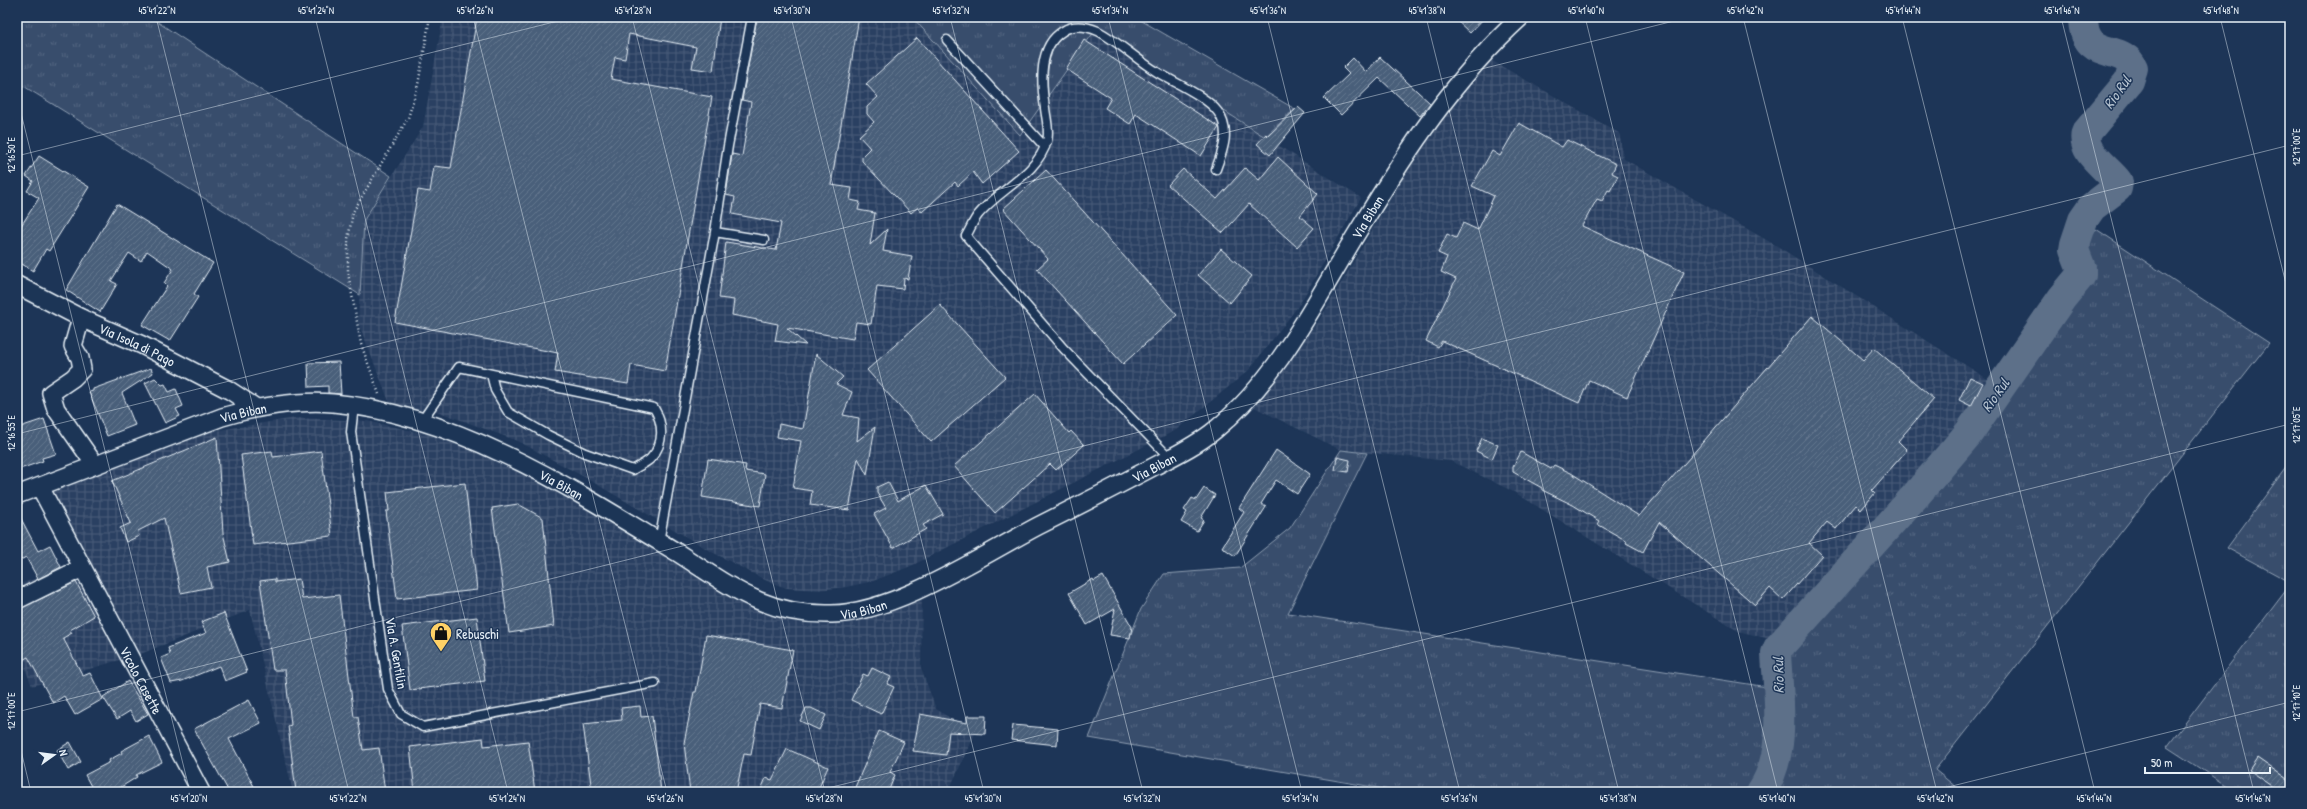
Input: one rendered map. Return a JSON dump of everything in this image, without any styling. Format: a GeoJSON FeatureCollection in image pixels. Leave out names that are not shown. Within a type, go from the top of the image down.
{"type":"FeatureCollection","features":[{"type":"Feature","properties":{"kind":"street","name":"Via Biban"},"geometry":{"type":"LineString","coordinates":[[17,495],[222,417],[255,407],[331,402],[385,413],[448,430],[522,464],[659,543],[728,586],[757,602],[806,614],[857,612],[888,602],[931,583],[1170,458],[1213,432],[1252,396],[1301,330],[1359,229],[1432,116],[1464,76],[1498,38],[1521,17]]}},
{"type":"Feature","properties":{"kind":"street","name":"Via Isola di Pago"},"geometry":{"type":"LineString","coordinates":[[17,285],[81,318],[156,352],[229,390],[255,407]]}},
{"type":"Feature","properties":{"kind":"street"},"geometry":{"type":"LineString","coordinates":[[81,318],[73,346],[80,358],[82,369],[73,378],[51,393],[56,409],[95,466]]}},
{"type":"Feature","properties":{"kind":"street","name":"Vicolo Casette"},"geometry":{"type":"LineString","coordinates":[[40,487],[201,792]]}},
{"type":"Feature","properties":{"kind":"street"},"geometry":{"type":"LineString","coordinates":[[17,600],[82,568]]}},
{"type":"Feature","properties":{"kind":"lane"},"geometry":{"type":"LineString","coordinates":[[659,543],[715,232],[726,154],[752,17]]}},
{"type":"Feature","properties":{"kind":"lane"},"geometry":{"type":"LineString","coordinates":[[1170,458],[1064,349],[966,236],[978,215],[1023,175],[1043,153],[1048,139],[1042,92],[1043,71],[1047,48],[1063,31],[1079,25],[1098,31],[1157,72],[1200,98],[1218,112],[1225,127],[1226,142],[1216,169]]}},
{"type":"Feature","properties":{"kind":"lane"},"geometry":{"type":"LineString","coordinates":[[947,40],[1045,147]]}},
{"type":"Feature","properties":{"kind":"lane"},"geometry":{"type":"LineString","coordinates":[[715,232],[764,240]]}},
{"type":"Feature","properties":{"kind":"lane"},"geometry":{"type":"LineString","coordinates":[[421,422],[459,367],[654,408],[660,418],[663,429],[660,442],[652,457],[633,470],[585,453],[548,435],[508,412],[495,390],[491,374]]}},
{"type":"Feature","properties":{"kind":"lane","name":"Via A. Gentilin"},"geometry":{"type":"LineString","coordinates":[[354,406],[351,432],[388,689],[401,714],[423,726],[656,683]]}},
{"type":"Feature","properties":{"kind":"path"},"geometry":{"type":"LineString","coordinates":[[385,413],[361,344],[348,272],[348,239],[352,212],[408,118],[418,85],[430,17]]}},
{"type":"Feature","properties":{"kind":"shaded area"},"geometry":{"type":"Polygon","coordinates":[[[443,17],[912,17],[1020,135],[1096,29],[1361,198],[1299,305],[1249,370],[1176,430],[911,566],[873,581],[846,587],[817,590],[787,588],[769,582],[712,552],[586,478],[518,441],[434,410],[394,414],[358,322],[364,220],[423,127],[443,17]]]}},
{"type":"Feature","properties":{"kind":"shaded area"},"geometry":{"type":"Polygon","coordinates":[[[1487,58],[1619,133],[1624,159],[1777,246],[1989,380],[1957,429],[1903,492],[1770,639],[1738,631],[1514,492],[1451,461],[1341,450],[1248,404],[1268,386],[1320,319],[1415,157],[1454,98],[1487,58]]]}},
{"type":"Feature","properties":{"kind":"shaded area"},"geometry":{"type":"Polygon","coordinates":[[[296,418],[367,421],[427,434],[507,463],[574,499],[700,573],[817,615],[922,589],[921,668],[936,709],[975,734],[948,792],[293,792],[250,610],[143,653],[32,686],[17,648],[17,585],[90,560],[35,490],[193,434],[296,418]]]}},
{"type":"Feature","properties":{"kind":"green space"},"geometry":{"type":"Polygon","coordinates":[[[17,17],[150,17],[391,176],[364,220],[360,295],[17,82],[17,17]]]}},
{"type":"Feature","properties":{"kind":"green space"},"geometry":{"type":"Polygon","coordinates":[[[912,17],[1135,17],[1295,109],[1265,137],[1096,29],[1020,135],[912,17]]]}},
{"type":"Feature","properties":{"kind":"green space"},"geometry":{"type":"Polygon","coordinates":[[[2096,229],[2269,343],[1935,770],[1962,792],[1402,792],[1089,738],[1141,609],[1164,574],[1240,568],[1290,528],[1341,450],[1367,453],[1288,613],[1774,688],[1775,671],[1770,639],[1903,492],[1957,429],[1986,383],[2096,229]]]}},
{"type":"Feature","properties":{"kind":"green space"},"geometry":{"type":"Polygon","coordinates":[[[2290,462],[2290,582],[2227,548],[2290,462]]]}},
{"type":"Feature","properties":{"kind":"green space"},"geometry":{"type":"Polygon","coordinates":[[[2290,585],[2290,792],[2236,792],[2167,747],[2290,585]]]}},
{"type":"Feature","properties":{"kind":"building"},"geometry":{"type":"Polygon","coordinates":[[[477,17],[720,17],[713,71],[692,68],[696,47],[629,34],[625,59],[615,57],[611,79],[712,97],[665,371],[631,365],[628,384],[555,372],[558,353],[395,322],[418,190],[430,192],[434,166],[451,168],[477,17]]]}},
{"type":"Feature","properties":{"kind":"building"},"geometry":{"type":"Polygon","coordinates":[[[757,17],[859,17],[831,185],[852,188],[850,200],[860,202],[858,210],[875,213],[870,245],[887,229],[883,251],[912,256],[908,279],[904,278],[903,289],[877,286],[871,324],[856,322],[853,339],[787,328],[806,345],[775,341],[778,324],[732,315],[734,300],[719,298],[726,242],[776,250],[781,223],[732,214],[735,197],[726,195],[732,154],[742,156],[751,102],[742,100],[757,17]]]}},
{"type":"Feature","properties":{"kind":"building"},"geometry":{"type":"Polygon","coordinates":[[[1453,17],[1485,17],[1470,33],[1453,17]]]}},
{"type":"Feature","properties":{"kind":"building"},"geometry":{"type":"Polygon","coordinates":[[[917,38],[1019,151],[982,184],[973,172],[958,186],[955,182],[922,212],[918,207],[911,213],[862,161],[862,156],[870,148],[859,136],[874,122],[867,114],[867,107],[878,97],[866,84],[917,38]]]}},
{"type":"Feature","properties":{"kind":"building"},"geometry":{"type":"Polygon","coordinates":[[[1084,40],[1219,127],[1201,156],[1136,114],[1130,124],[1105,108],[1111,98],[1066,69],[1084,40]]]}},
{"type":"Feature","properties":{"kind":"building"},"geometry":{"type":"Polygon","coordinates":[[[1380,57],[1430,103],[1420,116],[1379,78],[1341,115],[1324,98],[1349,74],[1343,68],[1353,58],[1366,72],[1380,57]]]}},
{"type":"Feature","properties":{"kind":"building"},"geometry":{"type":"Polygon","coordinates":[[[1298,107],[1305,113],[1270,155],[1257,144],[1266,134],[1268,136],[1298,107]]]}},
{"type":"Feature","properties":{"kind":"building"},"geometry":{"type":"Polygon","coordinates":[[[1519,123],[1562,147],[1567,140],[1616,164],[1612,173],[1618,176],[1610,191],[1608,190],[1602,201],[1597,199],[1582,226],[1684,272],[1627,397],[1589,380],[1579,403],[1442,341],[1438,347],[1426,341],[1456,279],[1441,272],[1447,257],[1438,253],[1447,234],[1456,238],[1463,223],[1478,230],[1494,196],[1472,186],[1492,151],[1500,156],[1519,123]]]}},
{"type":"Feature","properties":{"kind":"building"},"geometry":{"type":"Polygon","coordinates":[[[39,156],[89,187],[49,251],[46,249],[33,271],[17,261],[17,232],[39,198],[27,191],[33,181],[26,176],[39,156]]]}},
{"type":"Feature","properties":{"kind":"building"},"geometry":{"type":"Polygon","coordinates":[[[1278,157],[1318,194],[1300,216],[1314,228],[1297,247],[1249,204],[1223,233],[1168,185],[1183,169],[1217,199],[1245,168],[1259,180],[1278,157]]]}},
{"type":"Feature","properties":{"kind":"building"},"geometry":{"type":"Polygon","coordinates":[[[1046,170],[1177,315],[1123,364],[1037,269],[1048,259],[1003,209],[1046,170]]]}},
{"type":"Feature","properties":{"kind":"building"},"geometry":{"type":"Polygon","coordinates":[[[117,204],[213,263],[194,294],[198,297],[170,341],[142,325],[167,286],[164,283],[173,269],[147,251],[141,261],[129,253],[111,281],[117,284],[100,312],[66,290],[117,204]]]}},
{"type":"Feature","properties":{"kind":"building"},"geometry":{"type":"Polygon","coordinates":[[[1221,249],[1252,276],[1230,303],[1198,275],[1221,249]]]}},
{"type":"Feature","properties":{"kind":"building"},"geometry":{"type":"Polygon","coordinates":[[[940,305],[1005,377],[931,442],[867,370],[940,305]]]}},
{"type":"Feature","properties":{"kind":"building"},"geometry":{"type":"Polygon","coordinates":[[[1812,316],[1863,360],[1874,348],[1934,399],[1898,441],[1907,450],[1872,490],[1875,493],[1861,510],[1856,505],[1836,529],[1827,522],[1809,543],[1822,555],[1783,600],[1770,588],[1755,605],[1659,522],[1643,552],[1597,524],[1599,521],[1573,505],[1542,490],[1542,488],[1513,472],[1513,467],[1521,452],[1551,469],[1554,465],[1571,473],[1639,516],[1812,316]]]}},
{"type":"Feature","properties":{"kind":"building"},"geometry":{"type":"Polygon","coordinates":[[[816,354],[843,377],[836,384],[852,392],[843,415],[859,418],[857,441],[875,427],[867,475],[858,458],[849,510],[810,505],[812,491],[793,488],[801,441],[777,437],[779,424],[803,429],[816,354]]]}},
{"type":"Feature","properties":{"kind":"building"},"geometry":{"type":"Polygon","coordinates":[[[339,362],[341,394],[328,393],[328,386],[309,387],[308,363],[339,362]]]}},
{"type":"Feature","properties":{"kind":"building"},"geometry":{"type":"Polygon","coordinates":[[[151,368],[153,373],[122,393],[135,425],[107,436],[89,392],[93,391],[93,389],[151,368]]]}},
{"type":"Feature","properties":{"kind":"building"},"geometry":{"type":"Polygon","coordinates":[[[1970,377],[1983,383],[1971,406],[1959,400],[1970,377]]]}},
{"type":"Feature","properties":{"kind":"building"},"geometry":{"type":"Polygon","coordinates":[[[155,378],[162,385],[165,384],[169,392],[176,389],[183,406],[176,409],[180,416],[165,423],[145,383],[155,378]]]}},
{"type":"Feature","properties":{"kind":"building"},"geometry":{"type":"Polygon","coordinates":[[[1035,394],[1069,433],[1071,431],[1084,445],[1056,470],[1050,464],[995,513],[954,466],[1035,394]]]}},
{"type":"Feature","properties":{"kind":"building"},"geometry":{"type":"Polygon","coordinates":[[[44,419],[56,454],[42,458],[43,461],[17,470],[17,428],[44,419]]]}},
{"type":"Feature","properties":{"kind":"building"},"geometry":{"type":"Polygon","coordinates":[[[217,437],[223,533],[230,562],[207,567],[211,587],[181,593],[164,518],[138,531],[139,536],[126,542],[120,528],[131,523],[112,481],[217,437]]]}},
{"type":"Feature","properties":{"kind":"building"},"geometry":{"type":"Polygon","coordinates":[[[1482,438],[1498,445],[1492,459],[1476,451],[1482,438]]]}},
{"type":"Feature","properties":{"kind":"building"},"geometry":{"type":"Polygon","coordinates":[[[1276,450],[1310,474],[1297,494],[1276,480],[1261,504],[1266,507],[1235,556],[1222,547],[1244,512],[1239,508],[1276,450]]]}},
{"type":"Feature","properties":{"kind":"building"},"geometry":{"type":"Polygon","coordinates":[[[272,451],[273,457],[321,451],[332,536],[253,545],[241,455],[272,451]]]}},
{"type":"Feature","properties":{"kind":"building"},"geometry":{"type":"Polygon","coordinates":[[[1337,457],[1350,460],[1348,472],[1335,470],[1337,457]]]}},
{"type":"Feature","properties":{"kind":"building"},"geometry":{"type":"Polygon","coordinates":[[[708,459],[746,465],[745,471],[765,474],[760,506],[702,497],[708,459]]]}},
{"type":"Feature","properties":{"kind":"building"},"geometry":{"type":"Polygon","coordinates":[[[888,482],[898,501],[926,485],[943,514],[923,525],[926,529],[893,548],[874,514],[886,508],[877,493],[877,487],[888,482]]]}},
{"type":"Feature","properties":{"kind":"building"},"geometry":{"type":"Polygon","coordinates":[[[465,483],[477,590],[397,599],[386,511],[389,511],[387,492],[465,483]]]}},
{"type":"Feature","properties":{"kind":"building"},"geometry":{"type":"Polygon","coordinates":[[[1204,488],[1215,495],[1201,518],[1204,520],[1197,531],[1181,522],[1187,512],[1184,510],[1192,498],[1196,500],[1204,488]]]}},
{"type":"Feature","properties":{"kind":"building"},"geometry":{"type":"Polygon","coordinates":[[[518,504],[543,518],[554,626],[509,633],[492,508],[518,504]]]}},
{"type":"Feature","properties":{"kind":"building"},"geometry":{"type":"Polygon","coordinates":[[[17,511],[38,551],[50,545],[61,567],[38,579],[26,557],[17,562],[17,511]]]}},
{"type":"Feature","properties":{"kind":"building"},"geometry":{"type":"Polygon","coordinates":[[[1103,576],[1132,627],[1130,638],[1110,635],[1115,609],[1087,625],[1069,593],[1093,579],[1094,581],[1103,576]]]}},
{"type":"Feature","properties":{"kind":"building"},"geometry":{"type":"Polygon","coordinates":[[[275,579],[275,582],[299,579],[302,599],[339,595],[354,717],[358,717],[363,750],[379,748],[385,792],[296,792],[288,726],[291,725],[285,670],[273,670],[260,581],[275,579]]]}},
{"type":"Feature","properties":{"kind":"building"},"geometry":{"type":"Polygon","coordinates":[[[76,582],[94,616],[70,630],[72,633],[63,638],[83,676],[90,673],[103,699],[75,715],[64,696],[53,703],[28,657],[17,663],[17,610],[76,582]]]}},
{"type":"Feature","properties":{"kind":"building"},"geometry":{"type":"Polygon","coordinates":[[[224,613],[247,672],[225,681],[219,666],[182,681],[171,683],[161,658],[170,654],[168,648],[206,633],[201,622],[224,613]]]}},
{"type":"Feature","properties":{"kind":"building"},"geometry":{"type":"Polygon","coordinates":[[[477,617],[485,681],[410,690],[402,626],[477,617]]]}},
{"type":"Feature","properties":{"kind":"building"},"geometry":{"type":"Polygon","coordinates":[[[706,635],[793,650],[782,708],[760,704],[751,755],[744,754],[736,792],[690,792],[684,743],[694,692],[696,692],[706,635]]]}},
{"type":"Feature","properties":{"kind":"building"},"geometry":{"type":"Polygon","coordinates":[[[872,668],[891,677],[887,684],[894,687],[881,714],[851,700],[863,674],[868,676],[872,668]]]}},
{"type":"Feature","properties":{"kind":"building"},"geometry":{"type":"Polygon","coordinates":[[[128,681],[148,714],[136,721],[130,711],[117,719],[103,697],[128,681]]]}},
{"type":"Feature","properties":{"kind":"building"},"geometry":{"type":"Polygon","coordinates":[[[249,700],[261,723],[229,739],[257,792],[229,792],[194,729],[249,700]]]}},
{"type":"Feature","properties":{"kind":"building"},"geometry":{"type":"Polygon","coordinates":[[[640,706],[641,717],[652,716],[661,792],[592,792],[583,724],[622,720],[621,708],[640,706]]]}},
{"type":"Feature","properties":{"kind":"building"},"geometry":{"type":"Polygon","coordinates":[[[806,708],[811,708],[826,715],[819,730],[800,721],[806,708]]]}},
{"type":"Feature","properties":{"kind":"building"},"geometry":{"type":"Polygon","coordinates":[[[920,714],[967,723],[967,716],[986,716],[985,734],[949,732],[946,755],[913,751],[920,714]]]}},
{"type":"Feature","properties":{"kind":"building"},"geometry":{"type":"Polygon","coordinates":[[[1013,725],[1058,729],[1057,745],[1011,740],[1013,725]]]}},
{"type":"Feature","properties":{"kind":"building"},"geometry":{"type":"Polygon","coordinates":[[[879,731],[904,742],[890,772],[895,775],[888,792],[853,792],[879,731]]]}},
{"type":"Feature","properties":{"kind":"building"},"geometry":{"type":"Polygon","coordinates":[[[149,736],[162,762],[136,775],[137,777],[113,792],[94,792],[85,775],[110,762],[109,760],[122,753],[121,751],[149,736]]]}},
{"type":"Feature","properties":{"kind":"building"},"geometry":{"type":"Polygon","coordinates":[[[483,738],[484,746],[528,741],[535,792],[415,792],[410,747],[483,738]]]}},
{"type":"Feature","properties":{"kind":"building"},"geometry":{"type":"Polygon","coordinates":[[[70,742],[81,762],[68,770],[57,750],[70,742]]]}},
{"type":"Feature","properties":{"kind":"building"},"geometry":{"type":"Polygon","coordinates":[[[787,749],[828,767],[817,792],[760,792],[766,778],[772,780],[787,749]]]}},
{"type":"Feature","properties":{"kind":"building"},"geometry":{"type":"Polygon","coordinates":[[[2257,758],[2290,781],[2290,792],[2281,792],[2249,770],[2257,758]]]}},
{"type":"Feature","properties":{"kind":"waterway","name":"Rio Rul"},"geometry":{"type":"LineString","coordinates":[[1761,792],[1769,777],[1775,760],[1778,742],[1779,706],[1776,653],[1778,648],[1916,495],[1968,434],[2062,298],[2081,275],[2081,268],[2074,250],[2083,220],[2092,207],[2117,188],[2118,182],[2096,159],[2087,147],[2085,140],[2086,133],[2129,81],[2133,68],[2128,60],[2104,50],[2089,41],[2085,31],[2083,17]]}},
{"type":"Feature","properties":{"kind":"place","name":"Rebuschi"},"geometry":{"type":"Point","coordinates":[441,652]}}]}
